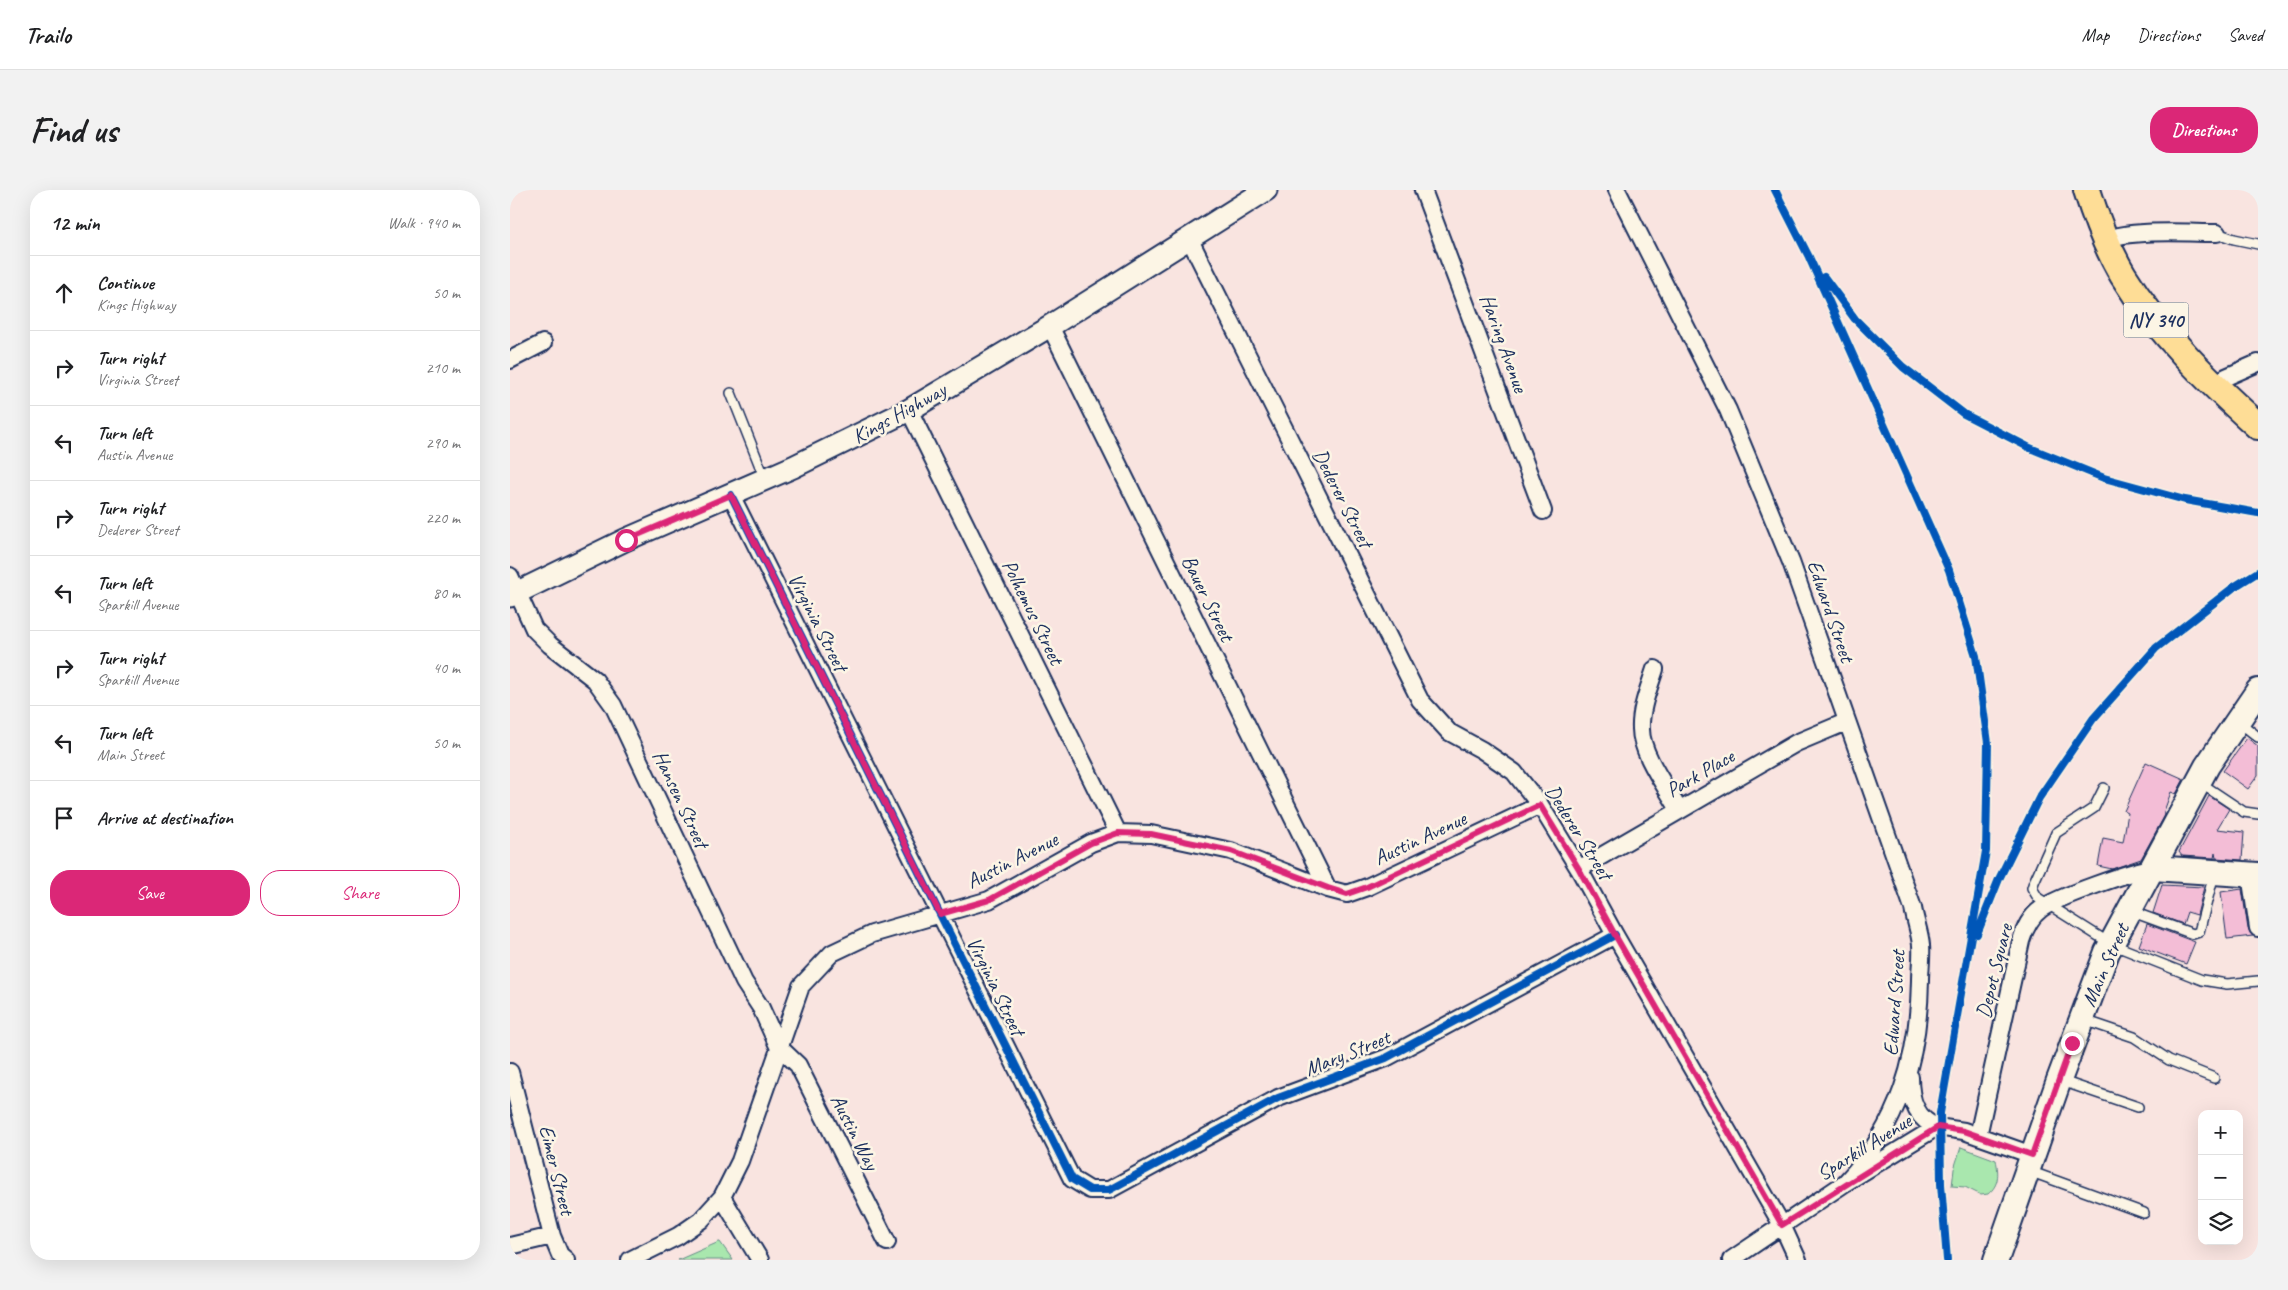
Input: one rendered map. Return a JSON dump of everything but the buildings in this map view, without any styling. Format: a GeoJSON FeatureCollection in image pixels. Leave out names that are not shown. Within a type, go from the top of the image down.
{"type":"FeatureCollection","features":[{"type":"Feature","properties":{"kind":"main road","name":"NY 340"},"geometry":{"type":"LineString","coordinates":[[2087,190],[2105,240],[2123,275],[2150,312],[2215,385],[2258,426]]}},
{"type":"Feature","properties":{"kind":"main road","name":"Main Street"},"geometry":{"type":"LineString","coordinates":[[1996,1260],[2081,1019],[2111,944],[2199,782],[2237,720],[2258,691]]}},
{"type":"Feature","properties":{"kind":"main road"},"geometry":{"type":"LineString","coordinates":[[2153,868],[2254,874]]}},
{"type":"Feature","properties":{"kind":"street","name":"Haring Avenue"},"geometry":{"type":"LineString","coordinates":[[1423,190],[1543,511]]}},
{"type":"Feature","properties":{"kind":"street","name":"Edward Street"},"geometry":{"type":"LineString","coordinates":[[1617,190],[1728,410],[1791,562],[1913,908],[1921,945],[1920,1005],[1910,1070]]}},
{"type":"Feature","properties":{"kind":"street","name":"Kings Highway"},"geometry":{"type":"LineString","coordinates":[[512,588],[766,480],[909,410],[1190,240],[1258,192]]}},
{"type":"Feature","properties":{"kind":"street"},"geometry":{"type":"LineString","coordinates":[[2105,240],[2117,235],[2216,232]]}},
{"type":"Feature","properties":{"kind":"street","name":"Dederer Street"},"geometry":{"type":"LineString","coordinates":[[1190,240],[1420,700],[1449,732],[1482,750],[1514,772],[1540,805],[1579,869],[1782,1225],[1798,1260]]}},
{"type":"Feature","properties":{"kind":"street","name":"Bauer Street"},"geometry":{"type":"LineString","coordinates":[[1050,326],[1328,888]]}},
{"type":"Feature","properties":{"kind":"street"},"geometry":{"type":"LineString","coordinates":[[510,360],[543,343]]}},
{"type":"Feature","properties":{"kind":"street"},"geometry":{"type":"LineString","coordinates":[[2215,385],[2226,377],[2258,363]]}},
{"type":"Feature","properties":{"kind":"street","name":"Polhemus Street"},"geometry":{"type":"LineString","coordinates":[[909,410],[1118,833]]}},
{"type":"Feature","properties":{"kind":"street","name":"Virginia Street"},"geometry":{"type":"LineString","coordinates":[[731,495],[1072,1179],[1090,1190]]}},
{"type":"Feature","properties":{"kind":"street","name":"Hansen Street"},"geometry":{"type":"LineString","coordinates":[[512,588],[534,629],[550,645],[595,680],[613,704],[744,982],[761,1008],[778,1046]]}},
{"type":"Feature","properties":{"kind":"street"},"geometry":{"type":"LineString","coordinates":[[1655,669],[1644,703],[1640,730],[1647,753],[1679,810]]}},
{"type":"Feature","properties":{"kind":"street","name":"Park Place"},"geometry":{"type":"LineString","coordinates":[[1579,869],[1796,743],[1846,722]]}},
{"type":"Feature","properties":{"kind":"street","name":"Austin Avenue"},"geometry":{"type":"LineString","coordinates":[[630,1260],[678,1236],[701,1220],[722,1197],[740,1161],[778,1046],[801,986],[832,953],[872,934],[989,900],[1091,843],[1118,833],[1151,834],[1231,851],[1347,894],[1367,887],[1540,805]]}},
{"type":"Feature","properties":{"kind":"street","name":"Depot Square"},"geometry":{"type":"LineString","coordinates":[[1978,1136],[2023,933],[2034,914],[2047,904],[2133,872],[2153,868]]}},
{"type":"Feature","properties":{"kind":"street"},"geometry":{"type":"LineString","coordinates":[[2254,874],[2258,928]]}},
{"type":"Feature","properties":{"kind":"street","name":"Mary Street"},"geometry":{"type":"LineString","coordinates":[[1090,1190],[1109,1190],[1278,1098],[1386,1058],[1615,935]]}},
{"type":"Feature","properties":{"kind":"street","name":"Austin Way"},"geometry":{"type":"LineString","coordinates":[[778,1046],[798,1065],[887,1242]]}},
{"type":"Feature","properties":{"kind":"street"},"geometry":{"type":"LineString","coordinates":[[1910,1070],[1914,1106],[1928,1122],[1938,1127]]}},
{"type":"Feature","properties":{"kind":"street"},"geometry":{"type":"LineString","coordinates":[[1845,1183],[1867,1158],[1884,1130],[1900,1099],[1910,1070]]}},
{"type":"Feature","properties":{"kind":"street","name":"Eimer Street"},"geometry":{"type":"LineString","coordinates":[[510,1072],[552,1236],[510,1246]]}},
{"type":"Feature","properties":{"kind":"street","name":"Sparkill Avenue"},"geometry":{"type":"LineString","coordinates":[[1731,1260],[1845,1183],[1938,1127],[1956,1129],[1978,1136],[2029,1163]]}},
{"type":"Feature","properties":{"kind":"street"},"geometry":{"type":"LineString","coordinates":[[722,1197],[760,1260]]}},
{"type":"Feature","properties":{"kind":"street"},"geometry":{"type":"LineString","coordinates":[[552,1236],[560,1255],[566,1260]]}},
{"type":"Feature","properties":{"kind":"lane"},"geometry":{"type":"LineString","coordinates":[[2216,232],[2234,239],[2258,244]]}},
{"type":"Feature","properties":{"kind":"lane"},"geometry":{"type":"LineString","coordinates":[[731,393],[766,480]]}},
{"type":"Feature","properties":{"kind":"lane"},"geometry":{"type":"LineString","coordinates":[[2237,720],[2258,737]]}},
{"type":"Feature","properties":{"kind":"lane"},"geometry":{"type":"LineString","coordinates":[[2199,782],[2244,812],[2258,814]]}},
{"type":"Feature","properties":{"kind":"lane"},"geometry":{"type":"LineString","coordinates":[[2104,788],[2094,808],[2056,834],[2032,888],[2038,898],[2111,944],[2202,980],[2227,984],[2258,981]]}},
{"type":"Feature","properties":{"kind":"lane"},"geometry":{"type":"LineString","coordinates":[[2130,911],[2196,934],[2199,932],[2214,872]]}},
{"type":"Feature","properties":{"kind":"lane"},"geometry":{"type":"LineString","coordinates":[[2081,1019],[2134,1037],[2169,1060],[2214,1078]]}},
{"type":"Feature","properties":{"kind":"lane"},"geometry":{"type":"LineString","coordinates":[[2059,1080],[2138,1107]]}},
{"type":"Feature","properties":{"kind":"lane"},"geometry":{"type":"LineString","coordinates":[[2029,1163],[2144,1213]]}},
{"type":"Feature","properties":{"kind":"green space"},"geometry":{"type":"Polygon","coordinates":[[[1961,1147],[1996,1160],[1997,1179],[1992,1191],[1988,1194],[1981,1195],[1965,1187],[1952,1186],[1954,1169],[1961,1147]]]}},
{"type":"Feature","properties":{"kind":"green space"},"geometry":{"type":"Polygon","coordinates":[[[719,1242],[733,1260],[678,1260],[719,1242]]]}},
{"type":"Feature","properties":{"kind":"cycle path"},"geometry":{"type":"LineString","coordinates":[[1775,190],[1809,257],[1949,570],[1976,656],[1988,743],[1986,851],[1940,1113],[1941,1184],[1947,1260]]}},
{"type":"Feature","properties":{"kind":"cycle path"},"geometry":{"type":"LineString","coordinates":[[1824,277],[1855,319],[1903,367],[1964,414],[2030,448],[2104,478],[2185,500],[2258,513]]}},
{"type":"Feature","properties":{"kind":"cycle path"},"geometry":{"type":"LineString","coordinates":[[731,495],[1072,1179],[1090,1190],[1109,1190],[1278,1098],[1386,1058],[1615,935]]}},
{"type":"Feature","properties":{"kind":"cycle path"},"geometry":{"type":"LineString","coordinates":[[1977,934],[1999,879],[2039,798],[2093,719],[2156,648],[2234,587],[2258,572]]}},
{"type":"Feature","properties":{"kind":"route"},"geometry":{"type":"LineString","coordinates":[[626,540],[731,495],[940,914],[989,900],[1091,843],[1118,833],[1151,834],[1231,851],[1347,894],[1367,887],[1540,805],[1579,869],[1782,1225],[1845,1183],[1925,1133],[1938,1127],[1964,1131],[2032,1155],[2072,1043]]}}]}
